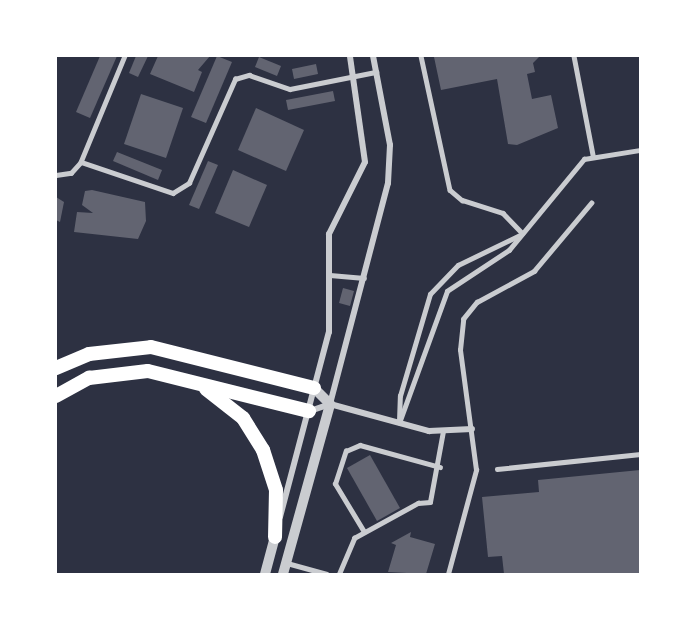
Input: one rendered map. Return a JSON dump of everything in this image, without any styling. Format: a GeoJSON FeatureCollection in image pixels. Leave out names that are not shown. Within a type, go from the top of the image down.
{"type":"FeatureCollection","features":[{"type":"Feature","properties":{"kind":"main road"},"geometry":{"type":"LineString","coordinates":[[56,368],[89,354],[151,348],[314,388]]}},
{"type":"Feature","properties":{"kind":"main road"},"geometry":{"type":"LineString","coordinates":[[56,396],[106,374],[171,375],[309,411]]}},
{"type":"Feature","properties":{"kind":"main road"},"geometry":{"type":"LineString","coordinates":[[171,375],[219,396],[253,433],[276,490],[275,537]]}},
{"type":"Feature","properties":{"kind":"street"},"geometry":{"type":"LineString","coordinates":[[265,574],[332,316],[329,234],[365,162],[350,56]]}},
{"type":"Feature","properties":{"kind":"street"},"geometry":{"type":"LineString","coordinates":[[283,574],[364,278],[390,164],[373,56]]}},
{"type":"Feature","properties":{"kind":"street"},"geometry":{"type":"LineString","coordinates":[[314,388],[330,404],[399,423],[443,432],[472,429]]}},
{"type":"Feature","properties":{"kind":"street"},"geometry":{"type":"LineString","coordinates":[[309,411],[330,404]]}},
{"type":"Feature","properties":{"kind":"lane"},"geometry":{"type":"LineString","coordinates":[[56,175],[72,173],[81,162],[125,56]]}},
{"type":"Feature","properties":{"kind":"lane"},"geometry":{"type":"LineString","coordinates":[[421,56],[450,190],[462,200],[503,213],[522,233]]}},
{"type":"Feature","properties":{"kind":"lane"},"geometry":{"type":"LineString","coordinates":[[574,56],[593,155]]}},
{"type":"Feature","properties":{"kind":"lane"},"geometry":{"type":"LineString","coordinates":[[81,162],[161,191],[181,191],[235,79],[249,75],[290,89],[376,72]]}},
{"type":"Feature","properties":{"kind":"lane"},"geometry":{"type":"LineString","coordinates":[[399,423],[412,400],[441,300],[463,277],[502,256],[577,165],[593,155],[640,150]]}},
{"type":"Feature","properties":{"kind":"lane"},"geometry":{"type":"LineString","coordinates":[[448,574],[475,478],[472,429],[460,350],[462,319],[477,302],[534,271],[591,203]]}},
{"type":"Feature","properties":{"kind":"lane"},"geometry":{"type":"LineString","coordinates":[[399,423],[400,396],[430,294],[458,265],[522,233]]}},
{"type":"Feature","properties":{"kind":"lane"},"geometry":{"type":"LineString","coordinates":[[330,275],[364,278]]}},
{"type":"Feature","properties":{"kind":"lane"},"geometry":{"type":"LineString","coordinates":[[339,574],[350,543],[364,532],[418,502],[430,502],[440,467],[443,432]]}},
{"type":"Feature","properties":{"kind":"lane"},"geometry":{"type":"LineString","coordinates":[[364,532],[335,484],[346,451],[360,445],[440,467]]}},
{"type":"Feature","properties":{"kind":"lane"},"geometry":{"type":"LineString","coordinates":[[497,469],[640,454]]}},
{"type":"Feature","properties":{"kind":"lane"},"geometry":{"type":"LineString","coordinates":[[286,563],[327,574]]}},
{"type":"Feature","properties":{"kind":"building"},"geometry":{"type":"Polygon","coordinates":[[[100,56],[117,56],[90,118],[76,112],[100,56]]]}},
{"type":"Feature","properties":{"kind":"building"},"geometry":{"type":"Polygon","coordinates":[[[136,56],[148,56],[138,77],[129,73],[136,56]]]}},
{"type":"Feature","properties":{"kind":"building"},"geometry":{"type":"Polygon","coordinates":[[[158,56],[210,56],[198,70],[202,72],[194,92],[150,74],[158,56]]]}},
{"type":"Feature","properties":{"kind":"building"},"geometry":{"type":"Polygon","coordinates":[[[217,56],[232,62],[206,123],[191,117],[217,56]]]}},
{"type":"Feature","properties":{"kind":"building"},"geometry":{"type":"Polygon","coordinates":[[[540,56],[533,63],[535,72],[527,74],[532,99],[551,95],[558,128],[517,145],[508,144],[497,79],[441,90],[434,57],[540,56]]]}},
{"type":"Feature","properties":{"kind":"building"},"geometry":{"type":"Polygon","coordinates":[[[259,57],[281,66],[277,76],[255,67],[259,57]]]}},
{"type":"Feature","properties":{"kind":"building"},"geometry":{"type":"Polygon","coordinates":[[[316,64],[318,74],[294,79],[292,69],[316,64]]]}},
{"type":"Feature","properties":{"kind":"building"},"geometry":{"type":"Polygon","coordinates":[[[333,91],[335,101],[288,110],[286,100],[333,91]]]}},
{"type":"Feature","properties":{"kind":"building"},"geometry":{"type":"Polygon","coordinates":[[[141,94],[183,108],[166,158],[124,144],[141,94]]]}},
{"type":"Feature","properties":{"kind":"building"},"geometry":{"type":"Polygon","coordinates":[[[256,108],[304,130],[286,171],[238,150],[256,108]]]}},
{"type":"Feature","properties":{"kind":"building"},"geometry":{"type":"Polygon","coordinates":[[[117,152],[162,170],[158,180],[113,161],[117,152]]]}},
{"type":"Feature","properties":{"kind":"building"},"geometry":{"type":"Polygon","coordinates":[[[208,161],[218,165],[199,209],[189,205],[208,161]]]}},
{"type":"Feature","properties":{"kind":"building"},"geometry":{"type":"Polygon","coordinates":[[[233,170],[267,185],[249,227],[215,213],[233,170]]]}},
{"type":"Feature","properties":{"kind":"building"},"geometry":{"type":"Polygon","coordinates":[[[92,190],[145,202],[146,221],[138,239],[74,232],[77,212],[93,213],[82,205],[85,191],[92,190]]]}},
{"type":"Feature","properties":{"kind":"building"},"geometry":{"type":"Polygon","coordinates":[[[56,197],[64,202],[60,222],[56,220],[56,197]]]}},
{"type":"Feature","properties":{"kind":"building"},"geometry":{"type":"Polygon","coordinates":[[[343,288],[354,291],[350,306],[339,303],[343,288]]]}},
{"type":"Feature","properties":{"kind":"building"},"geometry":{"type":"Polygon","coordinates":[[[370,455],[400,508],[377,521],[347,468],[370,455]]]}},
{"type":"Feature","properties":{"kind":"building"},"geometry":{"type":"Polygon","coordinates":[[[640,470],[640,574],[504,574],[502,556],[488,557],[482,497],[539,492],[538,480],[640,470]]]}},
{"type":"Feature","properties":{"kind":"building"},"geometry":{"type":"Polygon","coordinates":[[[411,532],[410,537],[435,544],[426,574],[388,572],[396,545],[391,543],[411,532]]]}}]}
